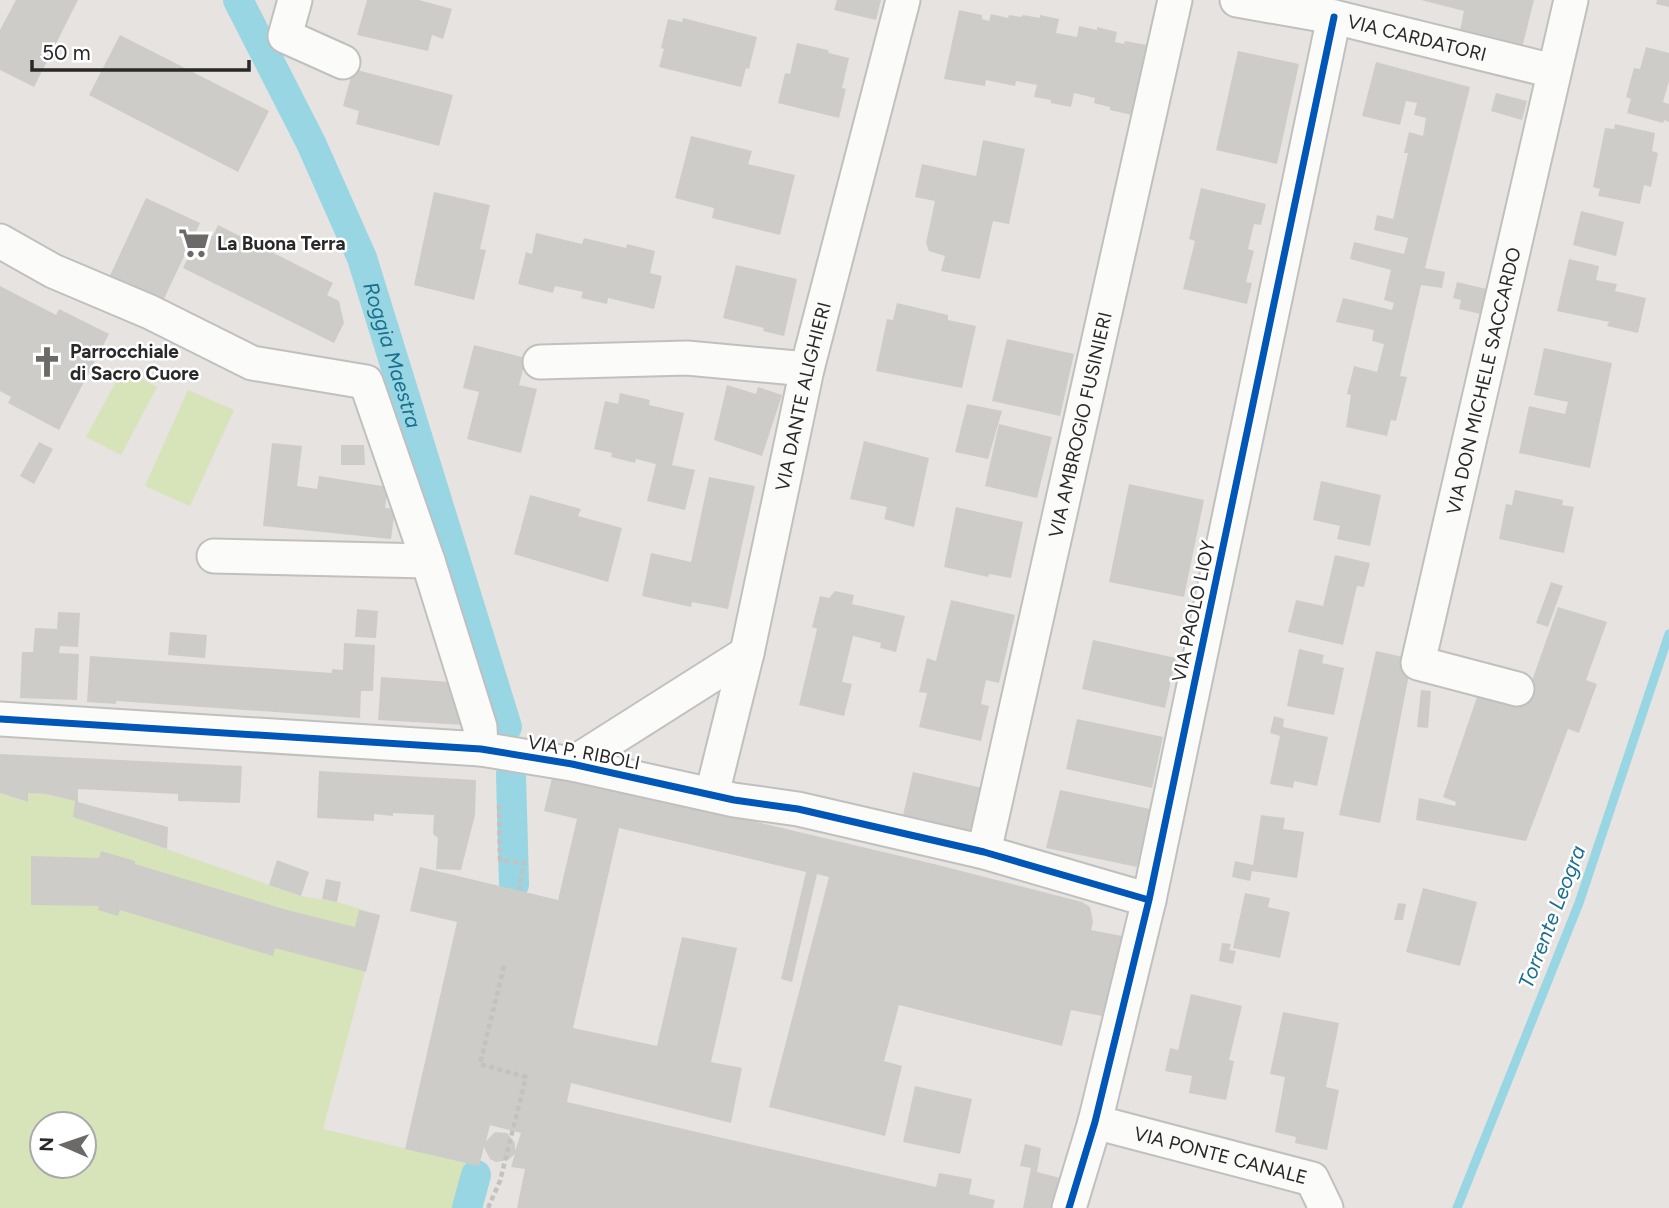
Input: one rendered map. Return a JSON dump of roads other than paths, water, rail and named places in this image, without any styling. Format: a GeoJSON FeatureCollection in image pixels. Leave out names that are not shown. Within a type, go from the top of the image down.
{"type":"FeatureCollection","features":[{"type":"Feature","properties":{"kind":"street"},"geometry":{"type":"LineString","coordinates":[[295,0],[285,36],[342,62]]}},
{"type":"Feature","properties":{"kind":"street","name":"VIA DANTE ALIGHIERI"},"geometry":{"type":"LineString","coordinates":[[712,793],[747,653],[807,369],[903,0]]}},
{"type":"Feature","properties":{"kind":"street","name":"VIA AMBROGIO FUSINIERI"},"geometry":{"type":"LineString","coordinates":[[984,852],[1175,0]]}},
{"type":"Feature","properties":{"kind":"street","name":"VIA CARDATORI"},"geometry":{"type":"LineString","coordinates":[[1237,0],[1334,17],[1553,71]]}},
{"type":"Feature","properties":{"kind":"street","name":"VIA DON MICHELE SACCARDO"},"geometry":{"type":"LineString","coordinates":[[1517,689],[1418,663],[1571,0]]}},
{"type":"Feature","properties":{"kind":"street","name":"VIA PAOLO LIOY"},"geometry":{"type":"LineString","coordinates":[[1069,1208],[1095,1122],[1149,900],[1334,17]]}},
{"type":"Feature","properties":{"kind":"street"},"geometry":{"type":"LineString","coordinates":[[0,241],[53,271],[150,312],[252,363],[366,382],[428,561],[480,727],[481,749]]}},
{"type":"Feature","properties":{"kind":"street"},"geometry":{"type":"LineString","coordinates":[[540,362],[687,358],[807,369]]}},
{"type":"Feature","properties":{"kind":"street"},"geometry":{"type":"LineString","coordinates":[[214,556],[428,561]]}},
{"type":"Feature","properties":{"kind":"street"},"geometry":{"type":"LineString","coordinates":[[572,764],[747,653]]}},
{"type":"Feature","properties":{"kind":"street","name":"VIA P. RIBOLI"},"geometry":{"type":"LineString","coordinates":[[0,719],[481,749],[572,764],[734,800],[798,809],[984,852],[1149,900]]}},
{"type":"Feature","properties":{"kind":"street","name":"VIA PONTE CANALE"},"geometry":{"type":"LineString","coordinates":[[1095,1122],[1312,1179],[1326,1208]]}},
{"type":"Feature","properties":{"kind":"waterway","name":"Roggia Maestra"},"geometry":{"type":"LineString","coordinates":[[238,0],[311,143],[362,258],[507,727]]}},
{"type":"Feature","properties":{"kind":"waterway","name":"Torrente Leogra"},"geometry":{"type":"LineString","coordinates":[[1457,1208],[1579,903],[1669,634]]}},
{"type":"Feature","properties":{"kind":"waterway","name":"Roggia Maestra"},"geometry":{"type":"LineString","coordinates":[[511,774],[514,884]]}},
{"type":"Feature","properties":{"kind":"waterway","name":"Roggia Maestra"},"geometry":{"type":"LineString","coordinates":[[467,1208],[476,1175]]}},
{"type":"Feature","properties":{"kind":"place","name":"La Buona Terra"},"geometry":{"type":"Point","coordinates":[194,243]}},
{"type":"Feature","properties":{"kind":"place","name":"Parrocchiale di Sacro Cuore"},"geometry":{"type":"Point","coordinates":[47,362]}}]}
